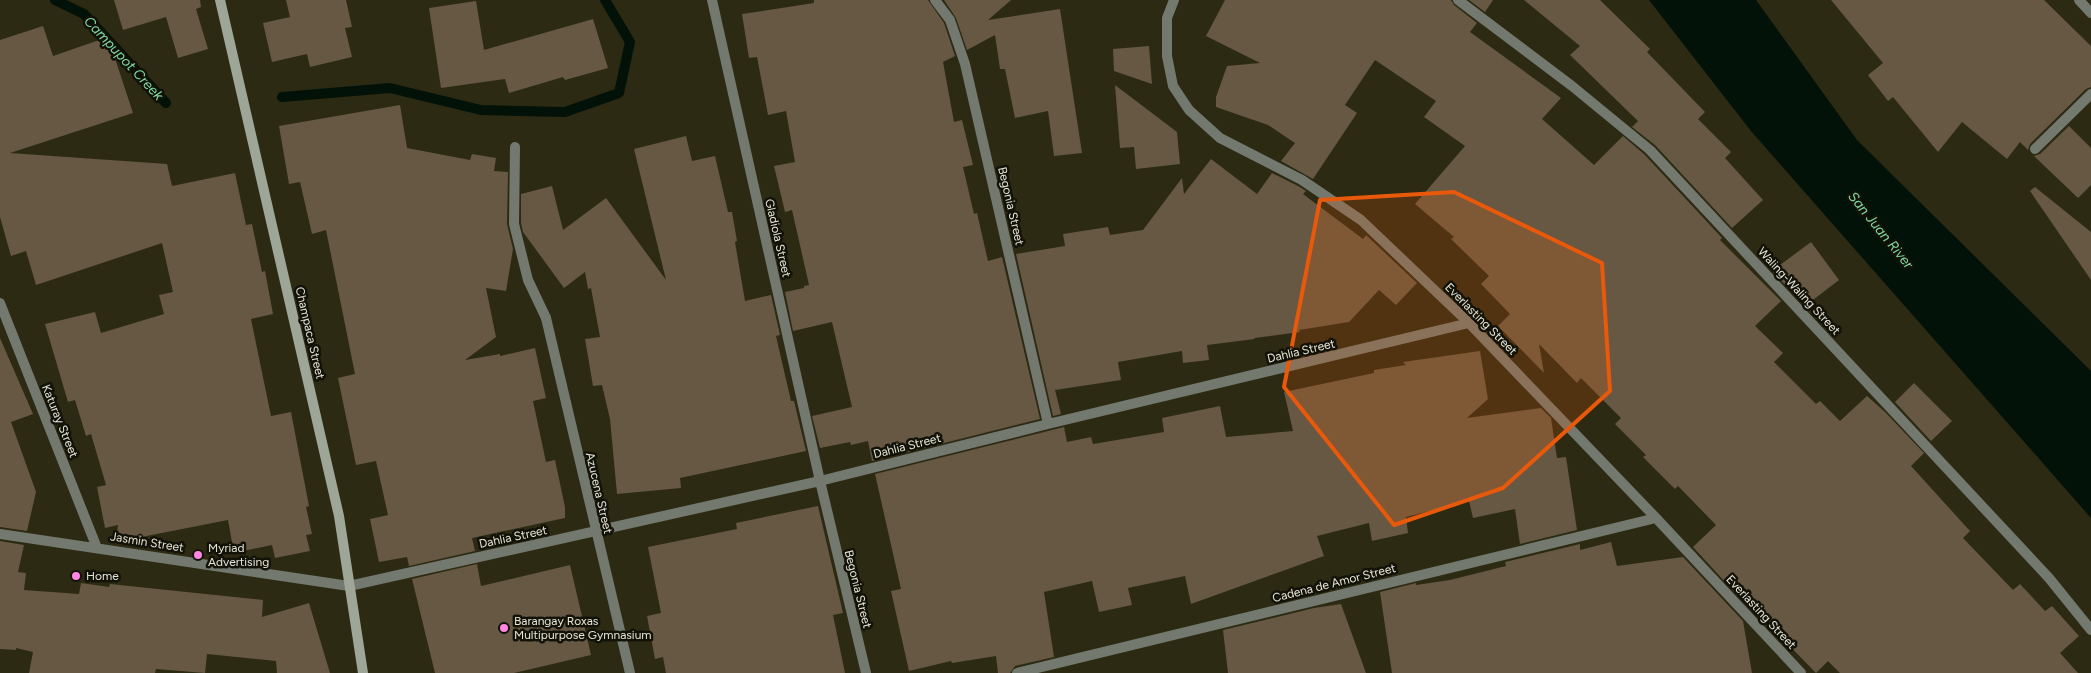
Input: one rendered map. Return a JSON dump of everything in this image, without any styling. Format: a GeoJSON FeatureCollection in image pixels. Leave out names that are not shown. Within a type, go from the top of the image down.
{"type":"FeatureCollection","features":[{"type":"Feature","properties":{"kind":"street","name":"Champaca Street"},"geometry":{"type":"LineString","coordinates":[[220,0],[339,516],[363,673]]}},
{"type":"Feature","properties":{"kind":"street","name":"Gladiola Street"},"geometry":{"type":"LineString","coordinates":[[712,0],[820,481]]}},
{"type":"Feature","properties":{"kind":"street","name":"Begonia Street"},"geometry":{"type":"LineString","coordinates":[[935,0],[950,20],[965,64],[1048,424]]}},
{"type":"Feature","properties":{"kind":"street","name":"Everlasting Street"},"geometry":{"type":"LineString","coordinates":[[1174,0],[1167,18],[1167,56],[1173,86],[1188,110],[1220,138],[1302,180],[1361,220],[1469,323],[1801,673]]}},
{"type":"Feature","properties":{"kind":"street","name":"Waling-Waling Street"},"geometry":{"type":"LineString","coordinates":[[1458,0],[1572,86],[1650,150],[2049,578],[2091,630]]}},
{"type":"Feature","properties":{"kind":"street"},"geometry":{"type":"LineString","coordinates":[[2079,0],[2091,13]]}},
{"type":"Feature","properties":{"kind":"street"},"geometry":{"type":"LineString","coordinates":[[2035,149],[2091,94]]}},
{"type":"Feature","properties":{"kind":"street","name":"Azucena Street"},"geometry":{"type":"LineString","coordinates":[[515,147],[514,224],[528,280],[546,318],[630,673]]}},
{"type":"Feature","properties":{"kind":"street","name":"Katuray Street"},"geometry":{"type":"LineString","coordinates":[[0,303],[97,548]]}},
{"type":"Feature","properties":{"kind":"street","name":"Dahlia Street"},"geometry":{"type":"LineString","coordinates":[[349,586],[820,481],[1469,323]]}},
{"type":"Feature","properties":{"kind":"street","name":"Begonia Street"},"geometry":{"type":"LineString","coordinates":[[820,481],[866,673]]}},
{"type":"Feature","properties":{"kind":"street","name":"Cadena de Amor Street"},"geometry":{"type":"LineString","coordinates":[[1017,673],[1656,518]]}},
{"type":"Feature","properties":{"kind":"street","name":"Jasmin Street"},"geometry":{"type":"LineString","coordinates":[[0,534],[349,586]]}},
{"type":"Feature","properties":{"kind":"highlighted area"},"geometry":{"type":"Polygon","coordinates":[[[1454,192],[1602,263],[1610,391],[1503,488],[1394,525],[1284,387],[1320,200],[1454,192]]]}},
{"type":"Feature","properties":{"kind":"water","name":"San Juan River"},"geometry":{"type":"Polygon","coordinates":[[[1649,0],[1756,0],[1857,140],[2091,371],[2091,518],[1751,131],[1649,0]]]}},
{"type":"Feature","properties":{"kind":"building"},"geometry":{"type":"Polygon","coordinates":[[[114,0],[200,0],[201,7],[196,9],[208,49],[178,58],[166,17],[123,30],[114,0]]]}},
{"type":"Feature","properties":{"kind":"building"},"geometry":{"type":"Polygon","coordinates":[[[286,0],[346,0],[352,27],[345,28],[352,57],[310,67],[307,54],[272,62],[263,23],[290,17],[286,0]]]}},
{"type":"Feature","properties":{"kind":"building"},"geometry":{"type":"Polygon","coordinates":[[[814,0],[928,0],[944,23],[955,56],[943,62],[954,122],[962,120],[973,165],[963,167],[974,214],[977,213],[988,261],[1002,257],[1040,419],[872,461],[868,441],[851,445],[850,442],[820,448],[812,416],[852,407],[832,322],[793,331],[785,292],[809,285],[792,210],[785,212],[774,166],[795,162],[786,111],[768,115],[757,57],[749,58],[742,14],[814,3],[814,0]]]}},
{"type":"Feature","properties":{"kind":"building"},"geometry":{"type":"Polygon","coordinates":[[[944,0],[1011,0],[988,20],[1060,9],[1082,153],[1054,156],[1048,111],[1015,118],[1005,69],[1000,69],[995,35],[967,50],[956,18],[944,0]]]}},
{"type":"Feature","properties":{"kind":"building"},"geometry":{"type":"Polygon","coordinates":[[[1225,0],[1451,0],[1454,5],[1477,23],[1470,32],[1561,98],[1542,119],[1594,165],[1623,136],[1645,155],[1722,238],[1720,240],[1781,301],[1755,326],[1783,353],[1774,362],[1816,404],[1820,401],[1840,421],[1867,396],[1924,453],[1911,466],[1970,531],[1963,538],[2013,590],[2020,584],[2045,611],[2052,606],[2079,636],[2060,653],[2078,673],[1840,673],[1828,661],[1816,673],[1738,593],[1738,596],[1693,547],[1716,525],[1678,486],[1675,489],[1643,457],[1646,455],[1615,424],[1621,418],[1581,378],[1577,383],[1539,344],[1544,373],[1498,326],[1510,314],[1481,284],[1489,276],[1451,239],[1454,237],[1415,204],[1465,146],[1424,117],[1436,101],[1375,60],[1345,105],[1357,113],[1313,179],[1281,161],[1295,143],[1268,125],[1216,107],[1216,97],[1227,66],[1260,63],[1206,36],[1225,0]]]}},
{"type":"Feature","properties":{"kind":"building"},"geometry":{"type":"Polygon","coordinates":[[[1469,0],[1493,0],[1485,12],[1469,0]]]}},
{"type":"Feature","properties":{"kind":"building"},"geometry":{"type":"Polygon","coordinates":[[[1524,0],[1600,0],[1650,49],[1647,52],[1705,112],[1698,119],[1731,152],[1725,158],[1763,200],[1732,228],[1655,145],[1632,127],[1638,121],[1570,55],[1580,46],[1524,0]]]}},
{"type":"Feature","properties":{"kind":"building"},"geometry":{"type":"Polygon","coordinates":[[[1831,0],[2044,0],[2091,46],[2091,87],[2086,89],[2030,144],[2028,150],[2020,142],[2007,159],[1962,122],[1938,152],[1893,97],[1888,101],[1868,75],[1883,63],[1831,0]]]}},
{"type":"Feature","properties":{"kind":"building"},"geometry":{"type":"Polygon","coordinates":[[[476,1],[484,50],[593,19],[608,68],[565,80],[563,77],[509,93],[505,79],[441,88],[429,8],[476,1]]]}},
{"type":"Feature","properties":{"kind":"building"},"geometry":{"type":"Polygon","coordinates":[[[43,26],[53,56],[108,37],[133,113],[10,153],[167,164],[172,186],[235,173],[246,225],[252,224],[262,272],[265,271],[273,314],[251,319],[271,416],[291,412],[309,506],[306,507],[312,534],[306,535],[310,551],[275,558],[272,545],[234,553],[228,520],[116,542],[118,525],[105,528],[97,487],[106,485],[91,434],[86,436],[75,400],[68,402],[45,324],[95,312],[101,333],[164,314],[159,295],[173,292],[162,243],[36,285],[26,251],[11,256],[0,217],[0,40],[43,26]]]}},
{"type":"Feature","properties":{"kind":"building"},"geometry":{"type":"Polygon","coordinates":[[[1149,46],[1152,84],[1114,71],[1113,49],[1149,46]]]}},
{"type":"Feature","properties":{"kind":"building"},"geometry":{"type":"Polygon","coordinates":[[[1115,85],[1177,132],[1180,164],[1136,169],[1134,147],[1120,148],[1115,85]]]}},
{"type":"Feature","properties":{"kind":"building"},"geometry":{"type":"Polygon","coordinates":[[[400,105],[407,148],[470,160],[472,154],[496,158],[494,171],[508,172],[507,224],[513,249],[506,291],[486,288],[496,337],[465,360],[500,354],[500,356],[535,348],[546,398],[533,401],[546,462],[555,460],[565,507],[565,518],[472,538],[475,551],[409,566],[407,557],[379,562],[370,519],[388,515],[376,461],[356,465],[338,378],[355,374],[326,230],[312,234],[300,182],[289,184],[279,126],[400,105]]]}},
{"type":"Feature","properties":{"kind":"building"},"geometry":{"type":"Polygon","coordinates":[[[2069,126],[2091,148],[2091,185],[2078,198],[2034,156],[2040,154],[2069,126]]]}},
{"type":"Feature","properties":{"kind":"building"},"geometry":{"type":"Polygon","coordinates":[[[686,136],[692,161],[715,156],[728,212],[732,212],[745,301],[771,295],[780,335],[776,336],[791,401],[794,401],[806,451],[680,478],[681,488],[617,494],[610,419],[602,385],[593,386],[585,339],[600,337],[591,288],[588,289],[585,272],[564,288],[523,232],[521,223],[521,194],[552,186],[563,230],[606,198],[666,280],[634,149],[686,136]]]}},
{"type":"Feature","properties":{"kind":"building"},"geometry":{"type":"Polygon","coordinates":[[[1211,159],[1257,194],[1272,173],[1298,186],[1306,191],[1303,194],[1363,239],[1366,235],[1417,283],[1396,305],[1379,290],[1349,322],[1299,330],[1300,332],[1207,345],[1209,360],[1183,363],[1182,351],[1118,362],[1121,380],[1055,390],[1061,414],[1053,416],[1016,254],[1065,246],[1063,234],[1108,227],[1110,235],[1143,230],[1182,178],[1184,194],[1211,159]]]}},
{"type":"Feature","properties":{"kind":"building"},"geometry":{"type":"Polygon","coordinates":[[[2035,187],[2091,232],[2091,280],[2030,191],[2035,187]]]}},
{"type":"Feature","properties":{"kind":"building"},"geometry":{"type":"Polygon","coordinates":[[[1811,242],[1839,280],[1809,303],[1796,286],[1791,291],[1772,271],[1811,242]]]}},
{"type":"Feature","properties":{"kind":"building"},"geometry":{"type":"Polygon","coordinates":[[[0,338],[33,414],[11,422],[36,492],[27,531],[0,527],[0,338]]]}},
{"type":"Feature","properties":{"kind":"building"},"geometry":{"type":"Polygon","coordinates":[[[1480,351],[1488,399],[1467,418],[1541,408],[1551,418],[1557,458],[1566,457],[1577,530],[1520,544],[1515,509],[1473,518],[1469,501],[1406,517],[1408,533],[1372,541],[1369,523],[1317,536],[1324,556],[1191,604],[1185,576],[1128,588],[1132,605],[1099,612],[1092,581],[1044,592],[1054,657],[1015,666],[1010,673],[998,673],[996,656],[952,663],[951,661],[909,671],[891,591],[901,589],[875,474],[1064,427],[1067,442],[1091,437],[1093,444],[1164,432],[1162,418],[1220,406],[1226,437],[1293,431],[1284,392],[1374,373],[1374,370],[1406,365],[1403,362],[1480,351]]]}},
{"type":"Feature","properties":{"kind":"building"},"geometry":{"type":"Polygon","coordinates":[[[1914,383],[1952,421],[1931,441],[1895,402],[1914,383]]]}},
{"type":"Feature","properties":{"kind":"building"},"geometry":{"type":"Polygon","coordinates":[[[818,506],[843,613],[833,615],[845,673],[666,673],[663,657],[655,659],[647,616],[661,613],[648,547],[737,529],[736,523],[818,506]]]}},
{"type":"Feature","properties":{"kind":"building"},"geometry":{"type":"Polygon","coordinates":[[[0,541],[24,545],[18,572],[26,573],[24,590],[79,594],[81,583],[109,587],[110,584],[263,600],[262,617],[309,603],[330,673],[277,673],[276,661],[207,654],[205,673],[156,669],[155,673],[29,673],[33,652],[16,648],[16,650],[0,649],[0,541]]]}},
{"type":"Feature","properties":{"kind":"building"},"geometry":{"type":"Polygon","coordinates":[[[1611,542],[1617,566],[1683,557],[1743,621],[1752,673],[1392,673],[1380,592],[1416,583],[1416,585],[1450,580],[1506,566],[1505,562],[1580,544],[1580,550],[1611,542]]]}},
{"type":"Feature","properties":{"kind":"building","name":"Barangay Roxas Multipurpose Gymnasium"},"geometry":{"type":"Polygon","coordinates":[[[477,564],[481,586],[570,565],[591,655],[514,673],[435,673],[412,579],[477,564]]]}},
{"type":"Feature","properties":{"kind":"building"},"geometry":{"type":"Polygon","coordinates":[[[1341,604],[1366,673],[1228,673],[1223,630],[1314,608],[1341,604]]]}},
{"type":"Feature","properties":{"kind":"waterway","name":"Campupot Creek"},"geometry":{"type":"LineString","coordinates":[[55,0],[84,14],[166,103]]}},
{"type":"Feature","properties":{"kind":"waterway","name":"Campupot Creek"},"geometry":{"type":"LineString","coordinates":[[282,97],[390,88],[481,110],[565,112],[619,93],[630,42],[605,0]]}},
{"type":"Feature","properties":{"kind":"place","name":"Myriad Advertising"},"geometry":{"type":"Point","coordinates":[198,555]}},
{"type":"Feature","properties":{"kind":"place","name":"Home"},"geometry":{"type":"Point","coordinates":[76,576]}},
{"type":"Feature","properties":{"kind":"place","name":"Barangay Roxas Multipurpose Gymnasium"},"geometry":{"type":"Point","coordinates":[504,628]}}]}
